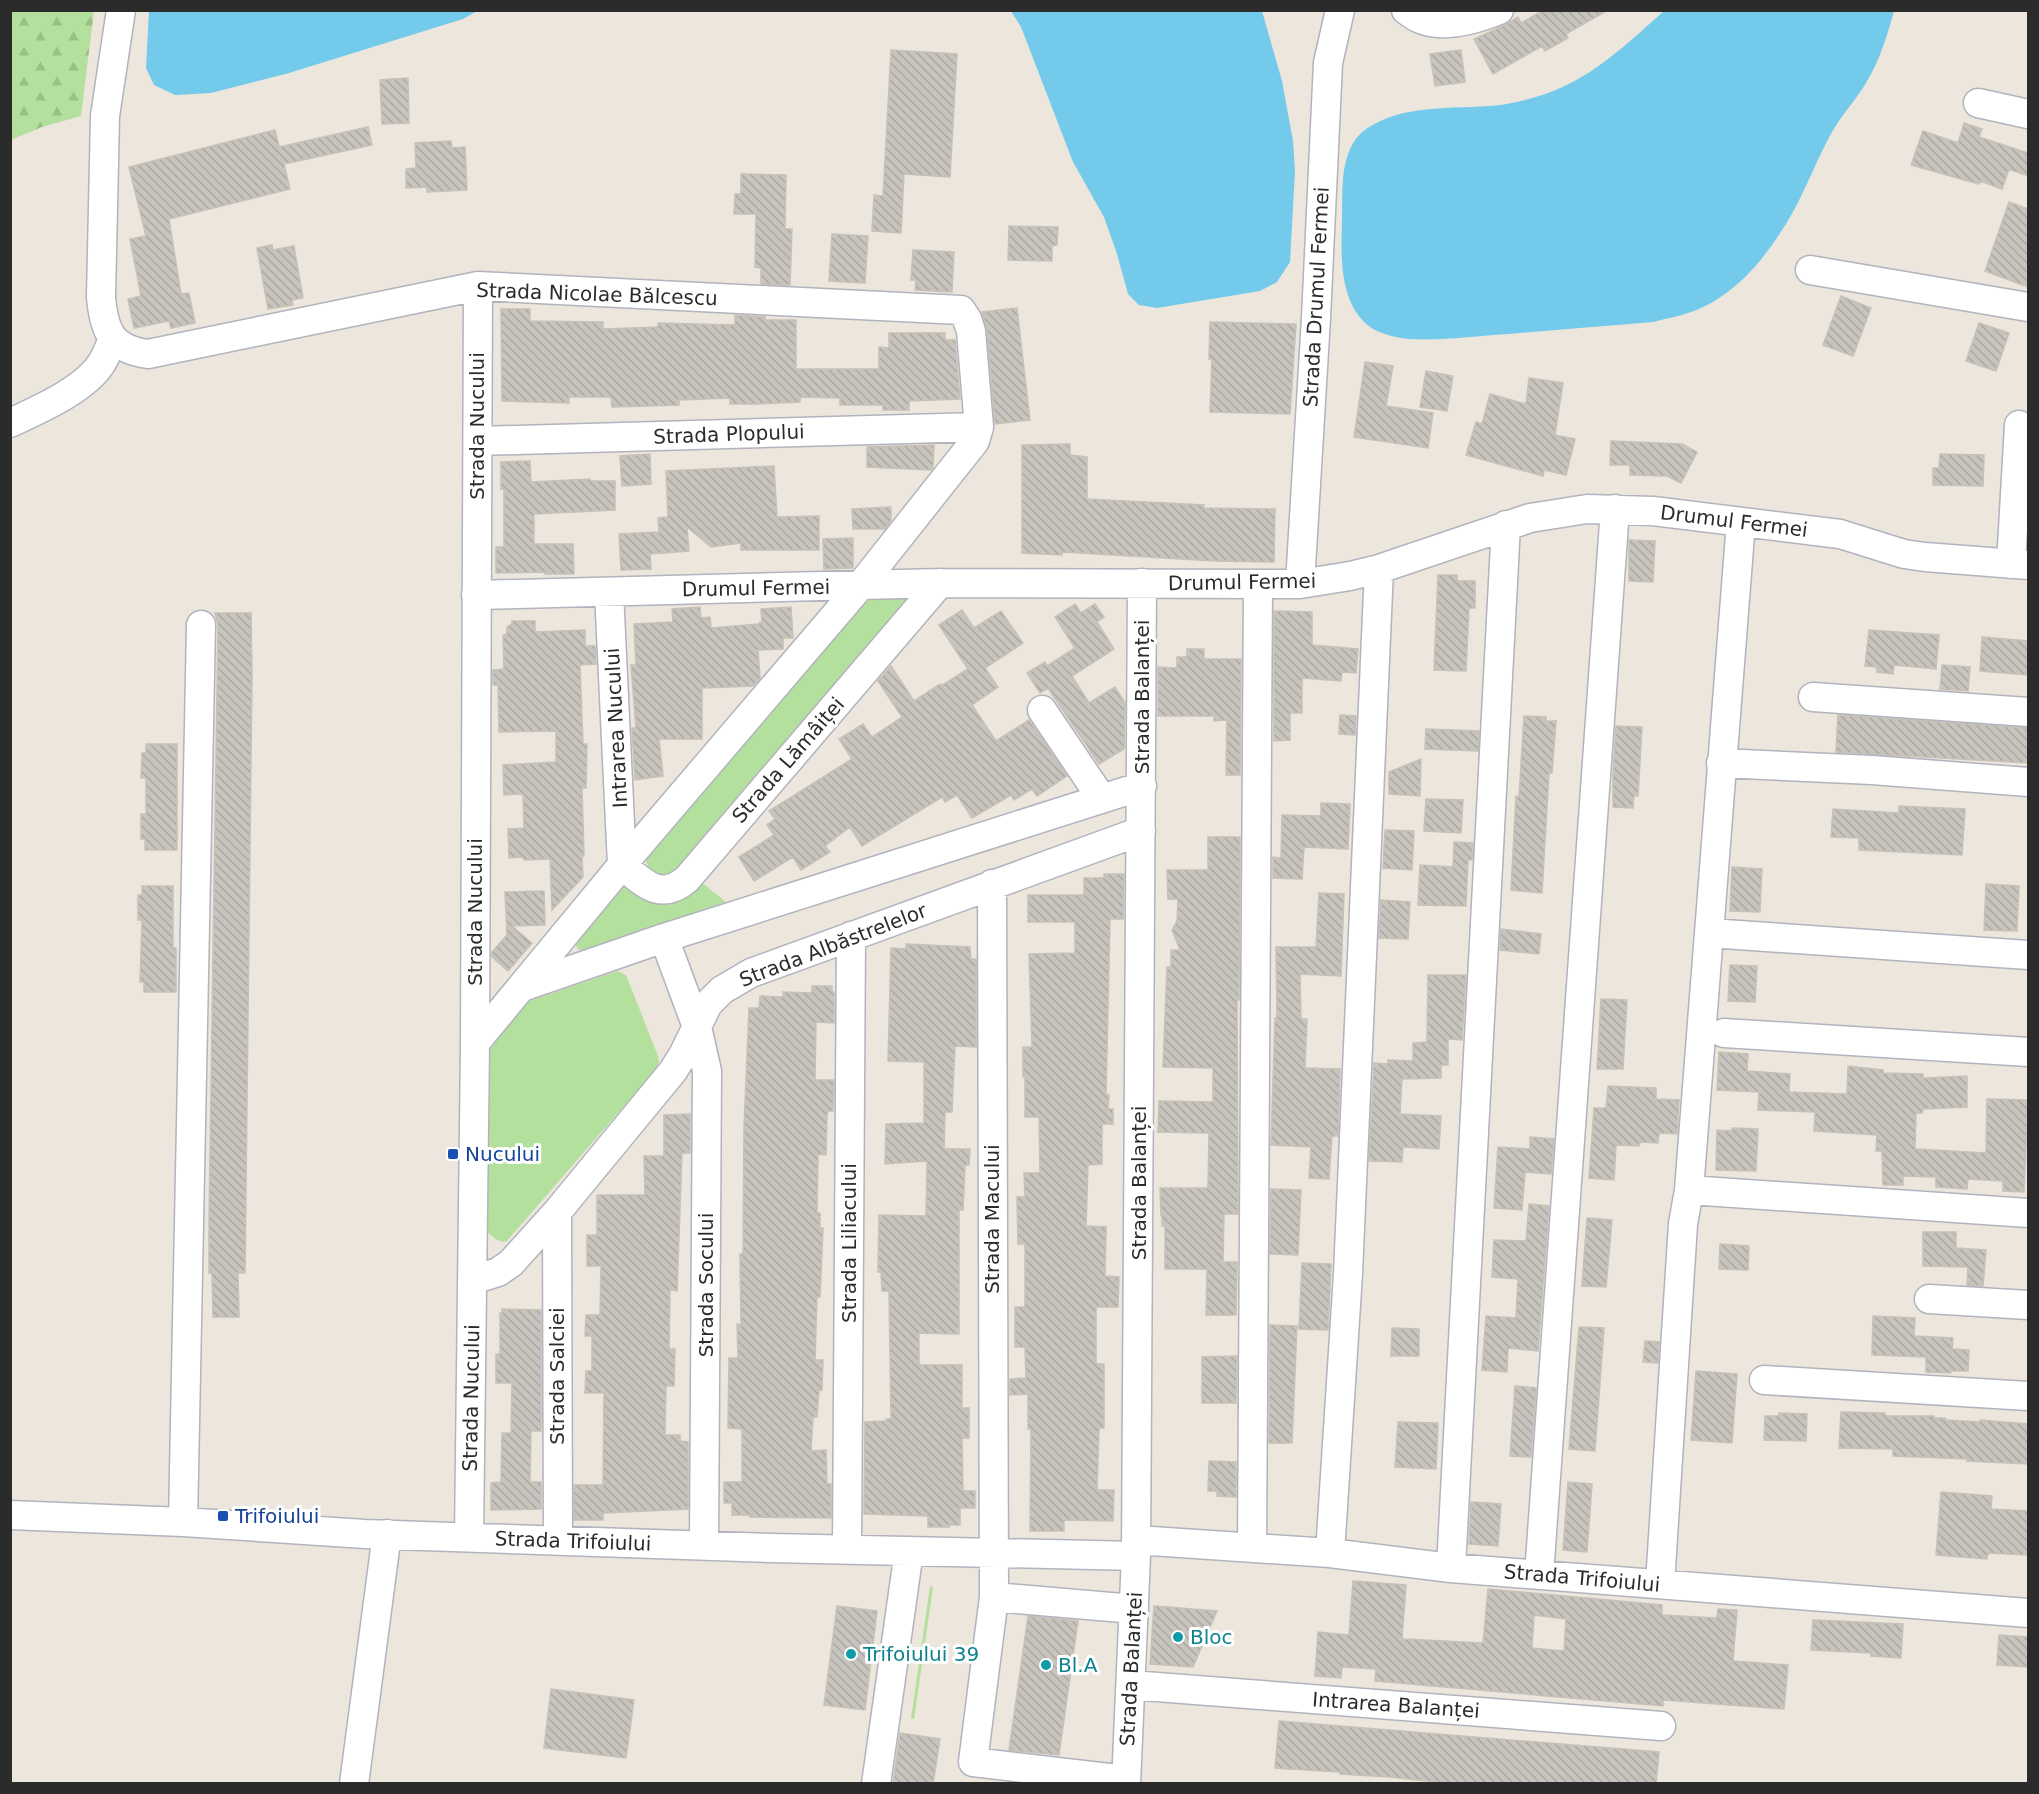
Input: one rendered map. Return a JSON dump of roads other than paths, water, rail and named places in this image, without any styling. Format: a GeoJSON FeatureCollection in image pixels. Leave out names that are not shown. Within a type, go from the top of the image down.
{"type":"FeatureCollection","features":[{"type":"Feature","properties":{"kind":"street"},"geometry":{"type":"LineString","coordinates":[[10,423],[58,400],[83,382],[101,365],[113,339],[102,312],[101,297],[104,128],[121,10]]}},
{"type":"Feature","properties":{"kind":"street","name":"Strada Drumul Fermei"},"geometry":{"type":"LineString","coordinates":[[1300,584],[1328,63],[1340,10]]}},
{"type":"Feature","properties":{"kind":"street"},"geometry":{"type":"LineString","coordinates":[[1406,10],[1423,20],[1444,23],[1465,20],[1499,10]]}},
{"type":"Feature","properties":{"kind":"street"},"geometry":{"type":"LineString","coordinates":[[1978,103],[2028,114]]}},
{"type":"Feature","properties":{"kind":"street"},"geometry":{"type":"LineString","coordinates":[[1810,270],[2028,307]]}},
{"type":"Feature","properties":{"kind":"street","name":"Strada Nicolae Bălcescu"},"geometry":{"type":"LineString","coordinates":[[113,339],[132,352],[148,354],[478,286],[961,310],[968,319],[971,331],[979,427]]}},
{"type":"Feature","properties":{"kind":"street","name":"Strada Nucului"},"geometry":{"type":"LineString","coordinates":[[469,1537],[475,1043],[478,286]]}},
{"type":"Feature","properties":{"kind":"street"},"geometry":{"type":"LineString","coordinates":[[2019,425],[2020,564]]}},
{"type":"Feature","properties":{"kind":"street"},"geometry":{"type":"LineString","coordinates":[[475,1043],[622,865],[861,585],[975,441],[979,427]]}},
{"type":"Feature","properties":{"kind":"street","name":"Strada Plopului"},"geometry":{"type":"LineString","coordinates":[[478,441],[979,427]]}},
{"type":"Feature","properties":{"kind":"street"},"geometry":{"type":"LineString","coordinates":[[1539,1575],[1615,509]]}},
{"type":"Feature","properties":{"kind":"street","name":"Drumul Fermei"},"geometry":{"type":"LineString","coordinates":[[476,595],[940,583],[1300,584],[1379,569],[1506,525],[1561,512],[1615,509],[1653,511],[1840,534],[1904,554],[1925,557],[2020,564]]}},
{"type":"Feature","properties":{"kind":"street"},"geometry":{"type":"LineString","coordinates":[[1660,1584],[1683,1224],[1689,1190],[1741,522]]}},
{"type":"Feature","properties":{"kind":"street"},"geometry":{"type":"LineString","coordinates":[[1451,1568],[1506,525]]}},
{"type":"Feature","properties":{"kind":"street"},"geometry":{"type":"LineString","coordinates":[[1330,1553],[1349,1262],[1379,569]]}},
{"type":"Feature","properties":{"kind":"street","name":"Strada Lămâiței"},"geometry":{"type":"LineString","coordinates":[[622,865],[658,890],[672,889],[687,879],[940,583]]}},
{"type":"Feature","properties":{"kind":"street","name":"Strada Balanței"},"geometry":{"type":"LineString","coordinates":[[1126,1782],[1136,1548],[1142,583]]}},
{"type":"Feature","properties":{"kind":"street"},"geometry":{"type":"LineString","coordinates":[[1252,1548],[1258,585]]}},
{"type":"Feature","properties":{"kind":"street","name":"Intrarea Nucului"},"geometry":{"type":"LineString","coordinates":[[609,592],[622,865]]}},
{"type":"Feature","properties":{"kind":"street"},"geometry":{"type":"LineString","coordinates":[[183,1522],[201,625]]}},
{"type":"Feature","properties":{"kind":"street"},"geometry":{"type":"LineString","coordinates":[[1813,697],[2028,712]]}},
{"type":"Feature","properties":{"kind":"street"},"geometry":{"type":"LineString","coordinates":[[1042,710],[1102,799]]}},
{"type":"Feature","properties":{"kind":"street"},"geometry":{"type":"LineString","coordinates":[[1721,763],[1872,770],[2028,782]]}},
{"type":"Feature","properties":{"kind":"street"},"geometry":{"type":"LineString","coordinates":[[522,987],[664,938],[1142,786]]}},
{"type":"Feature","properties":{"kind":"street","name":"Strada Albăstrelelor"},"geometry":{"type":"LineString","coordinates":[[472,1280],[498,1272],[511,1263],[557,1212],[673,1071],[684,1055],[708,1004],[722,990],[751,973],[1141,831]]}},
{"type":"Feature","properties":{"kind":"street","name":"Strada Macului"},"geometry":{"type":"LineString","coordinates":[[992,884],[994,1597],[974,1762],[1126,1782]]}},
{"type":"Feature","properties":{"kind":"street"},"geometry":{"type":"LineString","coordinates":[[1709,933],[2028,955]]}},
{"type":"Feature","properties":{"kind":"street","name":"Strada Liliacului"},"geometry":{"type":"LineString","coordinates":[[847,1550],[851,936]]}},
{"type":"Feature","properties":{"kind":"street","name":"Strada Socului"},"geometry":{"type":"LineString","coordinates":[[664,938],[698,1026],[708,1071],[704,1545]]}},
{"type":"Feature","properties":{"kind":"street"},"geometry":{"type":"LineString","coordinates":[[1724,1033],[2028,1052]]}},
{"type":"Feature","properties":{"kind":"street"},"geometry":{"type":"LineString","coordinates":[[1689,1190],[2028,1213]]}},
{"type":"Feature","properties":{"kind":"street","name":"Strada Salciei"},"geometry":{"type":"LineString","coordinates":[[557,1212],[558,1540]]}},
{"type":"Feature","properties":{"kind":"street"},"geometry":{"type":"LineString","coordinates":[[1929,1299],[2028,1305]]}},
{"type":"Feature","properties":{"kind":"street"},"geometry":{"type":"LineString","coordinates":[[1764,1380],[2028,1396]]}},
{"type":"Feature","properties":{"kind":"street","name":"Strada Trifoiului"},"geometry":{"type":"LineString","coordinates":[[10,1515],[387,1534],[993,1554],[1136,1548],[1252,1548],[1330,1553],[1451,1568],[2028,1613]]}},
{"type":"Feature","properties":{"kind":"street"},"geometry":{"type":"LineString","coordinates":[[354,1784],[387,1534]]}},
{"type":"Feature","properties":{"kind":"street"},"geometry":{"type":"LineString","coordinates":[[876,1784],[909,1551]]}},
{"type":"Feature","properties":{"kind":"street"},"geometry":{"type":"LineString","coordinates":[[994,1597],[1134,1609]]}},
{"type":"Feature","properties":{"kind":"street","name":"Intrarea Balanței"},"geometry":{"type":"LineString","coordinates":[[1131,1685],[1661,1726]]}},
{"type":"Feature","properties":{"kind":"water"},"geometry":{"type":"Polygon","coordinates":[[[149,10],[477,11],[463,19],[289,73],[211,93],[175,95],[154,85],[146,68],[149,10]]]}},
{"type":"Feature","properties":{"kind":"water"},"geometry":{"type":"Polygon","coordinates":[[[1011,11],[1262,11],[1282,81],[1293,141],[1295,171],[1290,262],[1277,282],[1260,291],[1157,308],[1139,305],[1128,294],[1104,217],[1073,162],[1021,27],[1011,11]]]}},
{"type":"Feature","properties":{"kind":"water"},"geometry":{"type":"Polygon","coordinates":[[[1664,11],[1894,11],[1883,48],[1871,74],[1832,132],[1786,224],[1766,253],[1743,279],[1716,300],[1701,308],[1653,322],[1421,339],[1394,337],[1370,327],[1352,306],[1347,293],[1342,264],[1344,172],[1346,159],[1357,138],[1366,129],[1399,114],[1507,104],[1555,90],[1593,70],[1664,11]]]}},
{"type":"Feature","properties":{"kind":"place","name":"Nucului"},"geometry":{"type":"Point","coordinates":[453,1154]}},
{"type":"Feature","properties":{"kind":"place","name":"Trifoiului"},"geometry":{"type":"Point","coordinates":[223,1516]}},
{"type":"Feature","properties":{"kind":"place","name":"Bloc"},"geometry":{"type":"Point","coordinates":[1178,1637]}},
{"type":"Feature","properties":{"kind":"place","name":"Trifoiului 39"},"geometry":{"type":"Point","coordinates":[851,1654]}},
{"type":"Feature","properties":{"kind":"place","name":"Bl.A"},"geometry":{"type":"Point","coordinates":[1046,1665]}}]}
